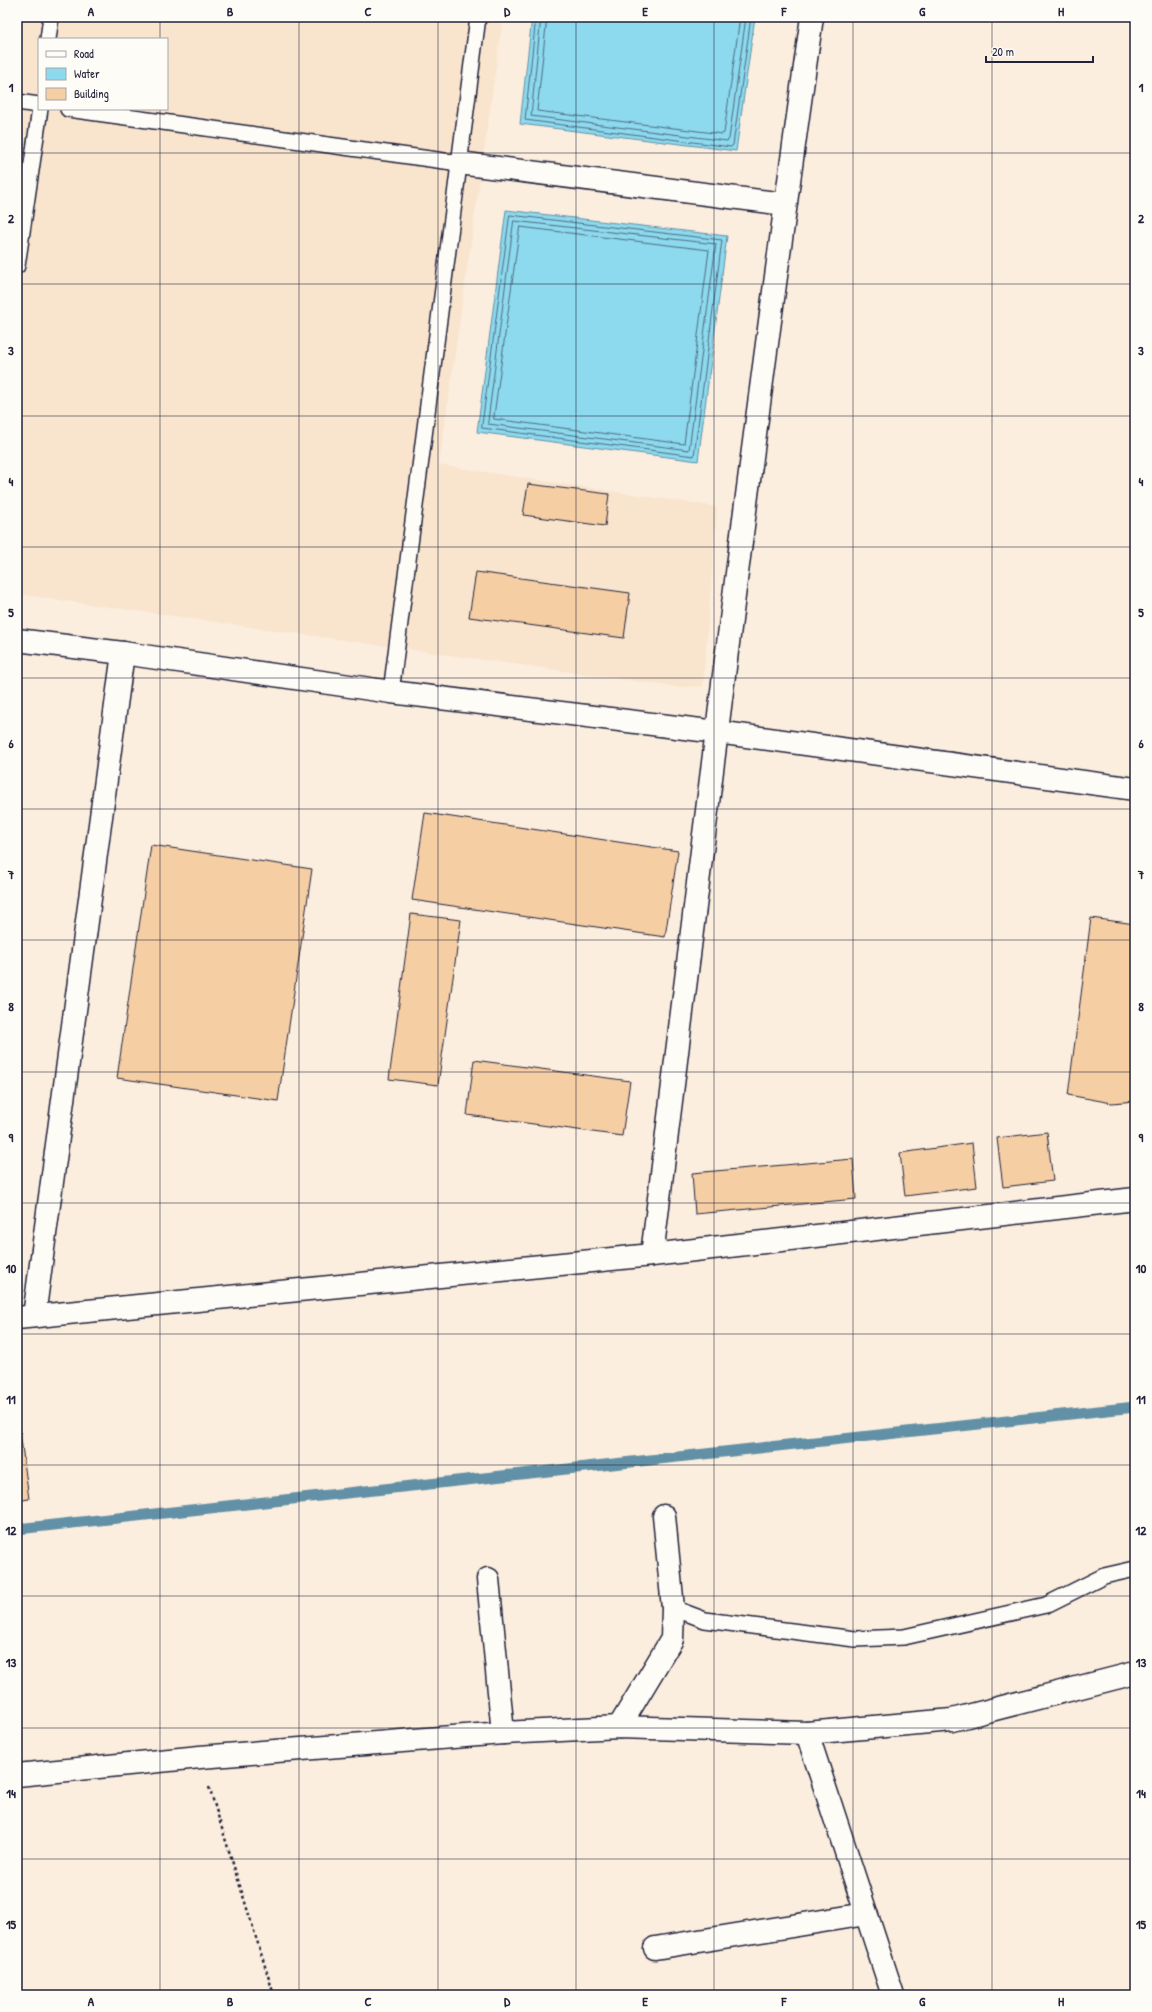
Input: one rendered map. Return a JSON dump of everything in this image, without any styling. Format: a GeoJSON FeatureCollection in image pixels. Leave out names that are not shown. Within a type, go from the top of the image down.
{"type":"FeatureCollection","features":[{"type":"Feature","properties":{"kind":"street"},"geometry":{"type":"LineString","coordinates":[[652,1255],[785,204],[812,17]]}},
{"type":"Feature","properties":{"kind":"street"},"geometry":{"type":"LineString","coordinates":[[459,163],[785,204]]}},
{"type":"Feature","properties":{"kind":"street"},"geometry":{"type":"LineString","coordinates":[[17,640],[123,653],[391,692],[717,732],[1135,789]]}},
{"type":"Feature","properties":{"kind":"street"},"geometry":{"type":"LineString","coordinates":[[123,653],[25,1317],[652,1255],[1135,1199]]}},
{"type":"Feature","properties":{"kind":"street"},"geometry":{"type":"LineString","coordinates":[[620,1727],[672,1639],[673,1608],[664,1516]]}},
{"type":"Feature","properties":{"kind":"street"},"geometry":{"type":"LineString","coordinates":[[488,1578],[503,1732]]}},
{"type":"Feature","properties":{"kind":"street"},"geometry":{"type":"LineString","coordinates":[[17,1776],[200,1758],[503,1732],[620,1727],[807,1733],[952,1720],[1135,1673]]}},
{"type":"Feature","properties":{"kind":"street"},"geometry":{"type":"LineString","coordinates":[[807,1733],[893,1995]]}},
{"type":"Feature","properties":{"kind":"street"},"geometry":{"type":"LineString","coordinates":[[655,1948],[866,1914]]}},
{"type":"Feature","properties":{"kind":"lane"},"geometry":{"type":"LineString","coordinates":[[48,38],[51,17]]}},
{"type":"Feature","properties":{"kind":"lane"},"geometry":{"type":"LineString","coordinates":[[391,692],[478,17]]}},
{"type":"Feature","properties":{"kind":"lane"},"geometry":{"type":"LineString","coordinates":[[17,102],[38,105]]}},
{"type":"Feature","properties":{"kind":"lane"},"geometry":{"type":"LineString","coordinates":[[17,266],[40,110]]}},
{"type":"Feature","properties":{"kind":"lane"},"geometry":{"type":"LineString","coordinates":[[75,110],[459,163]]}},
{"type":"Feature","properties":{"kind":"lane"},"geometry":{"type":"LineString","coordinates":[[673,1608],[705,1620],[855,1639],[904,1636],[1046,1605],[1104,1576],[1135,1569]]}},
{"type":"Feature","properties":{"kind":"path"},"geometry":{"type":"LineString","coordinates":[[200,1758],[274,1995]]}},
{"type":"Feature","properties":{"kind":"shaded area"},"geometry":{"type":"Polygon","coordinates":[[[17,17],[503,17],[439,465],[717,507],[703,686],[677,687],[17,594],[17,17]]]}},
{"type":"Feature","properties":{"kind":"water"},"geometry":{"type":"Polygon","coordinates":[[[532,17],[755,17],[736,151],[520,124],[532,17]]]}},
{"type":"Feature","properties":{"kind":"water"},"geometry":{"type":"Polygon","coordinates":[[[506,210],[727,236],[698,461],[477,432],[506,210]]]}},
{"type":"Feature","properties":{"kind":"building"},"geometry":{"type":"Polygon","coordinates":[[[528,484],[609,494],[605,526],[523,515],[528,484]]]}},
{"type":"Feature","properties":{"kind":"building"},"geometry":{"type":"Polygon","coordinates":[[[476,572],[630,593],[624,638],[469,617],[476,572]]]}},
{"type":"Feature","properties":{"kind":"building"},"geometry":{"type":"Polygon","coordinates":[[[425,813],[678,851],[665,937],[412,900],[425,813]]]}},
{"type":"Feature","properties":{"kind":"building"},"geometry":{"type":"Polygon","coordinates":[[[151,845],[312,869],[278,1101],[117,1078],[151,845]]]}},
{"type":"Feature","properties":{"kind":"building"},"geometry":{"type":"Polygon","coordinates":[[[411,914],[461,920],[438,1085],[389,1079],[411,914]]]}},
{"type":"Feature","properties":{"kind":"building"},"geometry":{"type":"Polygon","coordinates":[[[1091,918],[1135,924],[1135,1101],[1112,1103],[1068,1095],[1091,918]]]}},
{"type":"Feature","properties":{"kind":"building"},"geometry":{"type":"Polygon","coordinates":[[[474,1060],[630,1081],[622,1136],[467,1115],[474,1060]]]}},
{"type":"Feature","properties":{"kind":"building"},"geometry":{"type":"Polygon","coordinates":[[[17,1081],[22,1082],[17,1115],[17,1081]]]}},
{"type":"Feature","properties":{"kind":"building"},"geometry":{"type":"Polygon","coordinates":[[[1047,1132],[1053,1181],[1003,1187],[997,1138],[1047,1132]]]}},
{"type":"Feature","properties":{"kind":"building"},"geometry":{"type":"Polygon","coordinates":[[[972,1143],[977,1187],[905,1196],[900,1153],[972,1143]]]}},
{"type":"Feature","properties":{"kind":"building"},"geometry":{"type":"Polygon","coordinates":[[[853,1159],[856,1199],[695,1214],[692,1173],[853,1159]]]}},
{"type":"Feature","properties":{"kind":"building"},"geometry":{"type":"Polygon","coordinates":[[[17,1408],[29,1499],[17,1501],[17,1408]]]}},
{"type":"Feature","properties":{"kind":"waterway"},"geometry":{"type":"LineString","coordinates":[[17,1529],[1135,1407]]}}]}
